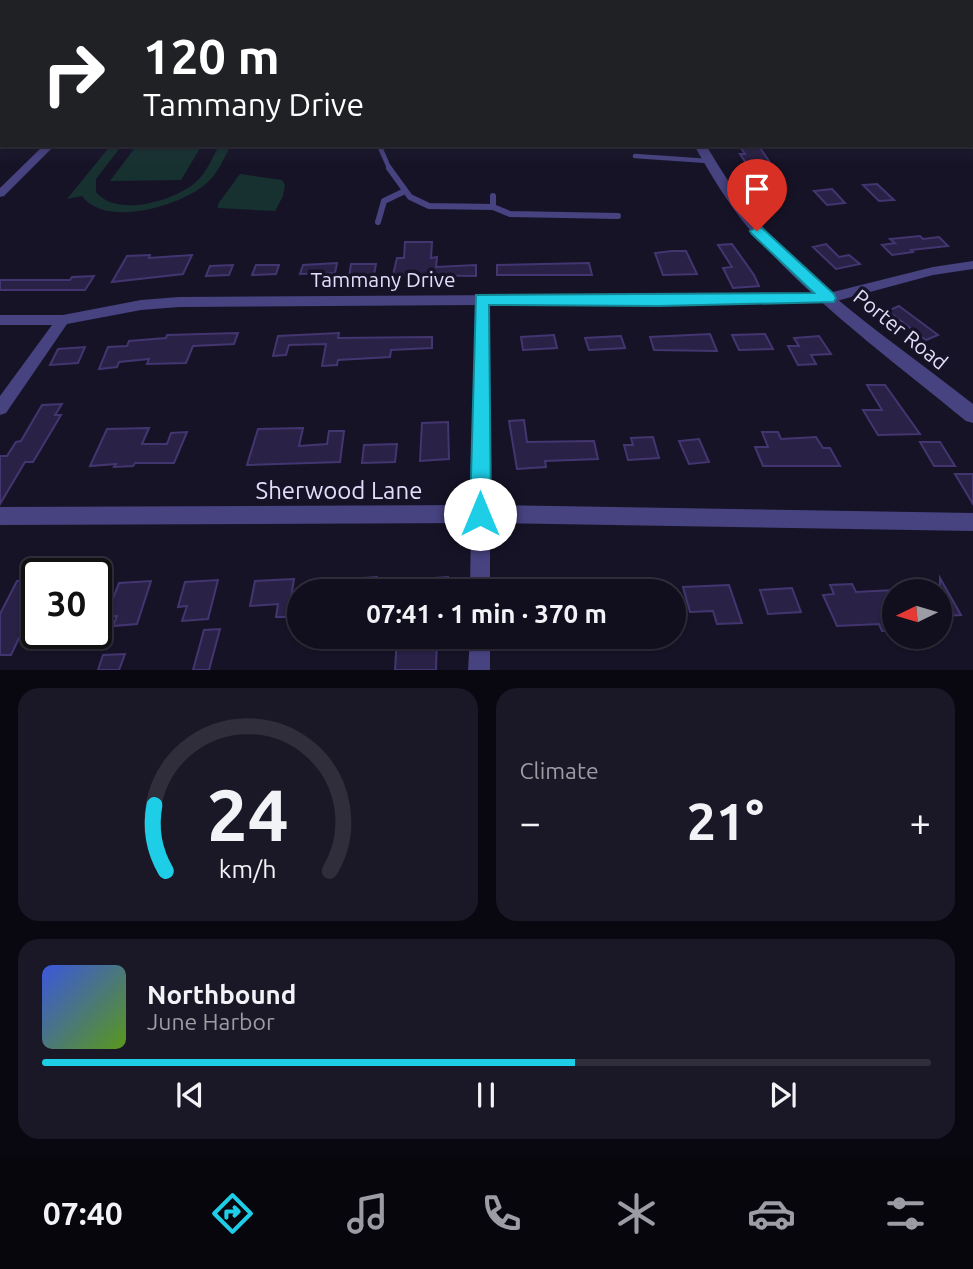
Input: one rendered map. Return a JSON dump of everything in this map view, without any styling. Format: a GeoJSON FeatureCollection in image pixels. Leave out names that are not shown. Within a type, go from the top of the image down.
{"type":"FeatureCollection","features":[{"type":"Feature","properties":{"kind":"street"},"geometry":{"type":"LineString","coordinates":[[0,194],[48,147]]}},
{"type":"Feature","properties":{"kind":"street","name":"Porter Road"},"geometry":{"type":"LineString","coordinates":[[704,153],[724,191],[757,231],[829,298],[973,415]]}},
{"type":"Feature","properties":{"kind":"street"},"geometry":{"type":"LineString","coordinates":[[0,179],[15,179]]}},
{"type":"Feature","properties":{"kind":"street","name":"Tammany Drive"},"geometry":{"type":"LineString","coordinates":[[0,320],[63,320],[141,305],[179,302],[829,298],[933,271],[973,265]]}},
{"type":"Feature","properties":{"kind":"street"},"geometry":{"type":"LineString","coordinates":[[480,579],[482,299]]}},
{"type":"Feature","properties":{"kind":"street"},"geometry":{"type":"LineString","coordinates":[[0,408],[63,320]]}},
{"type":"Feature","properties":{"kind":"street","name":"Sherwood Lane"},"geometry":{"type":"LineString","coordinates":[[0,516],[480,514],[973,522]]}},
{"type":"Feature","properties":{"kind":"street"},"geometry":{"type":"LineString","coordinates":[[479,670],[480,649]]}},
{"type":"Feature","properties":{"kind":"lane"},"geometry":{"type":"LineString","coordinates":[[380,147],[388,167],[410,197],[429,206],[493,207],[510,214],[618,216]]}},
{"type":"Feature","properties":{"kind":"lane"},"geometry":{"type":"LineString","coordinates":[[635,156],[704,153]]}},
{"type":"Feature","properties":{"kind":"lane"},"geometry":{"type":"LineString","coordinates":[[378,222],[384,201],[405,191]]}},
{"type":"Feature","properties":{"kind":"lane"},"geometry":{"type":"LineString","coordinates":[[493,196],[493,207]]}},
{"type":"Feature","properties":{"kind":"green space"},"geometry":{"type":"Polygon","coordinates":[[[109,147],[120,147],[96,179],[96,192],[105,200],[131,205],[160,200],[186,189],[203,174],[218,147],[230,147],[208,182],[182,199],[164,205],[145,210],[108,211],[93,206],[82,196],[67,199],[109,147]]]}},
{"type":"Feature","properties":{"kind":"green space"},"geometry":{"type":"Polygon","coordinates":[[[136,147],[201,147],[181,180],[110,181],[136,147]]]}},
{"type":"Feature","properties":{"kind":"green space"},"geometry":{"type":"Polygon","coordinates":[[[240,174],[282,180],[285,185],[283,196],[275,211],[218,208],[218,204],[240,174]]]}},
{"type":"Feature","properties":{"kind":"building"},"geometry":{"type":"Polygon","coordinates":[[[740,147],[759,147],[778,174],[754,175],[740,154],[745,154],[740,147]]]}},
{"type":"Feature","properties":{"kind":"building"},"geometry":{"type":"Polygon","coordinates":[[[877,184],[894,200],[879,201],[863,185],[877,184]]]}},
{"type":"Feature","properties":{"kind":"building"},"geometry":{"type":"Polygon","coordinates":[[[832,189],[845,203],[827,205],[814,191],[832,189]]]}},
{"type":"Feature","properties":{"kind":"building"},"geometry":{"type":"Polygon","coordinates":[[[920,236],[923,239],[939,237],[948,246],[892,255],[882,245],[895,243],[890,239],[920,236]]]}},
{"type":"Feature","properties":{"kind":"building"},"geometry":{"type":"Polygon","coordinates":[[[405,242],[432,242],[431,258],[437,257],[436,267],[476,265],[476,276],[393,275],[397,258],[404,258],[405,242]]]}},
{"type":"Feature","properties":{"kind":"building"},"geometry":{"type":"Polygon","coordinates":[[[732,244],[759,286],[733,288],[723,268],[732,267],[718,245],[732,244]]]}},
{"type":"Feature","properties":{"kind":"building"},"geometry":{"type":"Polygon","coordinates":[[[826,244],[839,257],[849,255],[860,264],[836,269],[813,247],[826,244]]]}},
{"type":"Feature","properties":{"kind":"building"},"geometry":{"type":"Polygon","coordinates":[[[686,251],[697,274],[663,275],[655,253],[686,251]]]}},
{"type":"Feature","properties":{"kind":"building"},"geometry":{"type":"Polygon","coordinates":[[[150,255],[149,258],[192,255],[183,274],[112,282],[127,256],[150,255]]]}},
{"type":"Feature","properties":{"kind":"building"},"geometry":{"type":"Polygon","coordinates":[[[337,263],[335,273],[300,274],[303,265],[337,263]]]}},
{"type":"Feature","properties":{"kind":"building"},"geometry":{"type":"Polygon","coordinates":[[[589,263],[592,275],[497,275],[497,265],[589,263]]]}},
{"type":"Feature","properties":{"kind":"building"},"geometry":{"type":"Polygon","coordinates":[[[351,264],[376,264],[374,275],[349,277],[351,264]]]}},
{"type":"Feature","properties":{"kind":"building"},"geometry":{"type":"Polygon","coordinates":[[[233,265],[229,275],[206,276],[210,266],[233,265]]]}},
{"type":"Feature","properties":{"kind":"building"},"geometry":{"type":"Polygon","coordinates":[[[256,265],[279,265],[276,274],[252,275],[256,265]]]}},
{"type":"Feature","properties":{"kind":"building"},"geometry":{"type":"Polygon","coordinates":[[[94,276],[85,290],[0,290],[0,280],[70,280],[72,277],[94,276]]]}},
{"type":"Feature","properties":{"kind":"building"},"geometry":{"type":"Polygon","coordinates":[[[899,306],[938,335],[926,340],[888,311],[899,306]]]}},
{"type":"Feature","properties":{"kind":"building"},"geometry":{"type":"Polygon","coordinates":[[[238,333],[234,344],[193,346],[186,363],[147,364],[149,359],[119,362],[117,367],[99,369],[108,347],[127,346],[129,341],[166,338],[167,335],[238,333]]]}},
{"type":"Feature","properties":{"kind":"building"},"geometry":{"type":"Polygon","coordinates":[[[339,333],[338,338],[432,337],[432,348],[391,350],[390,357],[338,360],[337,365],[322,366],[326,344],[289,345],[286,355],[273,356],[278,336],[339,333]]]}},
{"type":"Feature","properties":{"kind":"building"},"geometry":{"type":"Polygon","coordinates":[[[710,334],[717,351],[654,350],[650,337],[710,334]]]}},
{"type":"Feature","properties":{"kind":"building"},"geometry":{"type":"Polygon","coordinates":[[[765,334],[773,349],[739,350],[732,335],[765,334]]]}},
{"type":"Feature","properties":{"kind":"building"},"geometry":{"type":"Polygon","coordinates":[[[554,335],[557,348],[523,350],[521,337],[554,335]]]}},
{"type":"Feature","properties":{"kind":"building"},"geometry":{"type":"Polygon","coordinates":[[[621,336],[625,348],[589,350],[585,338],[621,336]]]}},
{"type":"Feature","properties":{"kind":"building"},"geometry":{"type":"Polygon","coordinates":[[[819,336],[831,354],[811,355],[816,364],[798,365],[788,346],[799,346],[794,338],[819,336]]]}},
{"type":"Feature","properties":{"kind":"building"},"geometry":{"type":"Polygon","coordinates":[[[85,347],[78,363],[50,365],[58,349],[85,347]]]}},
{"type":"Feature","properties":{"kind":"building"},"geometry":{"type":"Polygon","coordinates":[[[867,385],[885,385],[920,434],[878,435],[863,410],[882,410],[867,385]]]}},
{"type":"Feature","properties":{"kind":"building"},"geometry":{"type":"Polygon","coordinates":[[[62,404],[55,415],[61,415],[33,462],[25,462],[0,504],[0,456],[7,456],[16,442],[21,441],[42,405],[62,404]]]}},
{"type":"Feature","properties":{"kind":"building"},"geometry":{"type":"Polygon","coordinates":[[[524,420],[527,442],[594,441],[598,459],[545,461],[546,467],[517,469],[509,421],[524,420]]]}},
{"type":"Feature","properties":{"kind":"building"},"geometry":{"type":"Polygon","coordinates":[[[448,422],[449,459],[420,461],[422,423],[448,422]]]}},
{"type":"Feature","properties":{"kind":"building"},"geometry":{"type":"Polygon","coordinates":[[[149,428],[142,444],[167,444],[171,433],[187,432],[174,463],[90,466],[107,429],[149,428]]]}},
{"type":"Feature","properties":{"kind":"building"},"geometry":{"type":"Polygon","coordinates":[[[303,428],[299,446],[327,444],[329,431],[344,431],[340,462],[247,465],[258,429],[303,428]]]}},
{"type":"Feature","properties":{"kind":"building"},"geometry":{"type":"Polygon","coordinates":[[[762,432],[778,432],[781,439],[816,437],[823,448],[830,448],[840,466],[763,466],[755,447],[768,447],[762,432]]]}},
{"type":"Feature","properties":{"kind":"building"},"geometry":{"type":"Polygon","coordinates":[[[653,437],[659,458],[628,460],[624,445],[633,445],[631,438],[653,437]]]}},
{"type":"Feature","properties":{"kind":"building"},"geometry":{"type":"Polygon","coordinates":[[[699,439],[709,462],[689,464],[679,441],[699,439]]]}},
{"type":"Feature","properties":{"kind":"building"},"geometry":{"type":"Polygon","coordinates":[[[920,442],[940,442],[955,466],[934,466],[920,442]]]}},
{"type":"Feature","properties":{"kind":"building"},"geometry":{"type":"Polygon","coordinates":[[[397,444],[395,462],[362,463],[364,445],[397,444]]]}},
{"type":"Feature","properties":{"kind":"building"},"geometry":{"type":"Polygon","coordinates":[[[955,474],[973,474],[973,504],[955,474]]]}},
{"type":"Feature","properties":{"kind":"building"},"geometry":{"type":"Polygon","coordinates":[[[287,579],[287,617],[276,617],[278,604],[250,606],[255,581],[287,579]]]}},
{"type":"Feature","properties":{"kind":"building"},"geometry":{"type":"Polygon","coordinates":[[[218,580],[208,619],[182,621],[187,606],[178,607],[185,582],[218,580]]]}},
{"type":"Feature","properties":{"kind":"building"},"geometry":{"type":"Polygon","coordinates":[[[17,581],[21,581],[21,638],[11,655],[0,655],[0,614],[17,581]]]}},
{"type":"Feature","properties":{"kind":"building"},"geometry":{"type":"Polygon","coordinates":[[[151,581],[137,624],[113,626],[117,616],[112,616],[112,601],[119,583],[151,581]]]}},
{"type":"Feature","properties":{"kind":"building"},"geometry":{"type":"Polygon","coordinates":[[[852,584],[856,592],[882,591],[882,631],[879,624],[837,626],[823,595],[834,594],[830,585],[852,584]]]}},
{"type":"Feature","properties":{"kind":"building"},"geometry":{"type":"Polygon","coordinates":[[[729,585],[742,623],[717,624],[713,611],[690,612],[686,587],[729,585]]]}},
{"type":"Feature","properties":{"kind":"building"},"geometry":{"type":"Polygon","coordinates":[[[792,588],[801,612],[768,614],[760,590],[792,588]]]}},
{"type":"Feature","properties":{"kind":"building"},"geometry":{"type":"Polygon","coordinates":[[[952,599],[961,615],[952,615],[952,599]]]}},
{"type":"Feature","properties":{"kind":"building"},"geometry":{"type":"Polygon","coordinates":[[[220,629],[209,670],[193,670],[204,630],[220,629]]]}},
{"type":"Feature","properties":{"kind":"building"},"geometry":{"type":"Polygon","coordinates":[[[396,649],[437,649],[436,670],[395,670],[396,649]]]}},
{"type":"Feature","properties":{"kind":"building"},"geometry":{"type":"Polygon","coordinates":[[[125,654],[119,670],[98,670],[103,655],[125,654]]]}},
{"type":"Feature","properties":{"kind":"route"},"geometry":{"type":"LineString","coordinates":[[480,514],[482,299],[659,301],[829,298],[788,263],[757,231]]}}]}
